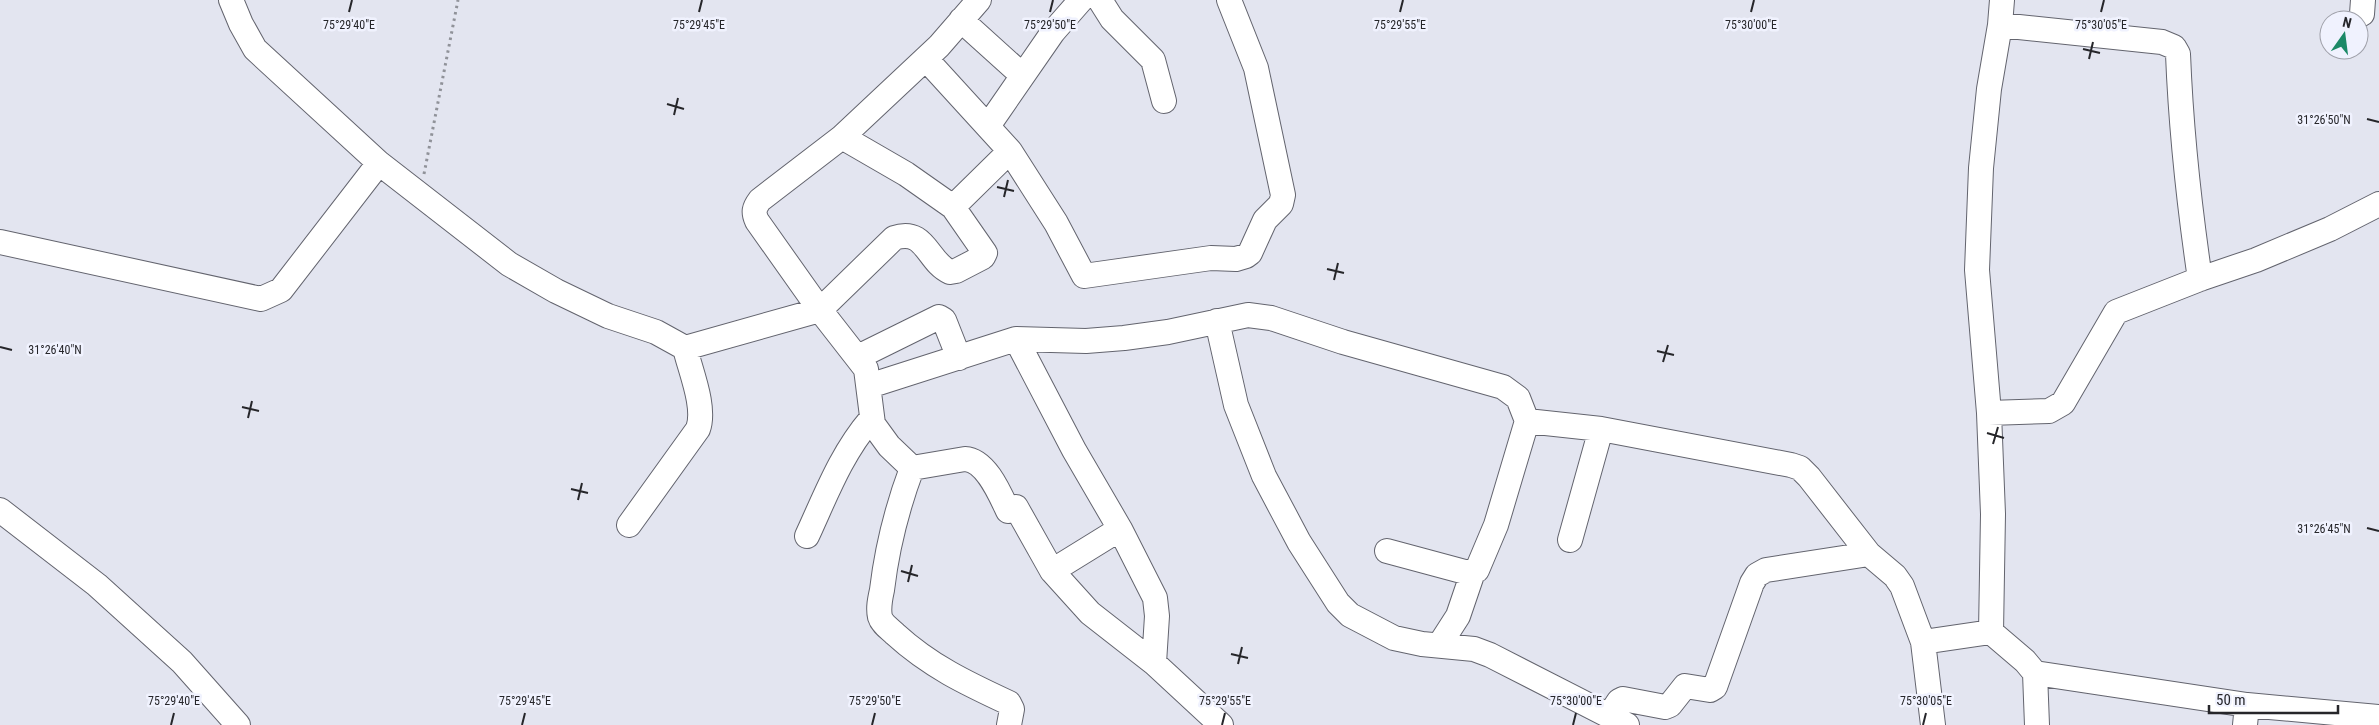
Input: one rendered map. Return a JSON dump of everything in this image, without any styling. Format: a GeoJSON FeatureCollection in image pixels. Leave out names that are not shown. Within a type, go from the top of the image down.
{"type":"FeatureCollection","features":[{"type":"Feature","properties":{"kind":"street"},"geometry":{"type":"LineString","coordinates":[[231,0],[241,24],[255,49],[378,163],[420,193],[509,264],[556,291],[608,316],[656,332],[684,348],[700,407],[698,429],[629,525]]}},
{"type":"Feature","properties":{"kind":"street"},"geometry":{"type":"LineString","coordinates":[[912,468],[889,446],[871,419],[866,369],[820,310],[757,221],[754,209],[760,200],[842,137],[926,59],[978,0]]}},
{"type":"Feature","properties":{"kind":"street"},"geometry":{"type":"LineString","coordinates":[[988,126],[1053,32],[1081,0]]}},
{"type":"Feature","properties":{"kind":"street"},"geometry":{"type":"LineString","coordinates":[[1100,0],[1112,20],[1153,60],[1164,101]]}},
{"type":"Feature","properties":{"kind":"street"},"geometry":{"type":"LineString","coordinates":[[926,59],[1010,151],[1056,223],[1084,276],[1211,258],[1236,259],[1250,253],[1265,220],[1281,204],[1283,195],[1256,68],[1229,0]]}},
{"type":"Feature","properties":{"kind":"street"},"geometry":{"type":"LineString","coordinates":[[1991,632],[1993,514],[1989,413],[1977,270],[1981,168],[1989,88],[2000,25],[2002,0]]}},
{"type":"Feature","properties":{"kind":"street"},"geometry":{"type":"LineString","coordinates":[[961,20],[1022,75]]}},
{"type":"Feature","properties":{"kind":"street"},"geometry":{"type":"LineString","coordinates":[[2000,25],[2162,42],[2174,47],[2178,54],[2181,131],[2189,208],[2200,279]]}},
{"type":"Feature","properties":{"kind":"street"},"geometry":{"type":"LineString","coordinates":[[684,348],[820,310],[894,238],[900,236],[912,236],[919,240],[950,272],[956,271],[983,257],[984,250],[953,207],[906,174],[842,137]]}},
{"type":"Feature","properties":{"kind":"street"},"geometry":{"type":"LineString","coordinates":[[953,207],[1010,151]]}},
{"type":"Feature","properties":{"kind":"street"},"geometry":{"type":"LineString","coordinates":[[0,242],[261,299],[280,290],[378,163]]}},
{"type":"Feature","properties":{"kind":"street"},"geometry":{"type":"LineString","coordinates":[[1989,413],[2049,411],[2063,403],[2116,312],[2200,279],[2256,260],[2322,233],[2379,204]]}},
{"type":"Feature","properties":{"kind":"street"},"geometry":{"type":"LineString","coordinates":[[869,386],[1016,339],[1086,341],[1124,338],[1168,332],[1248,315],[1271,318],[1343,342],[1503,387],[1518,398],[1527,422],[1496,524],[1481,564],[1473,572],[1458,616],[1440,644]]}},
{"type":"Feature","properties":{"kind":"street"},"geometry":{"type":"LineString","coordinates":[[858,357],[939,317],[944,320],[959,358]]}},
{"type":"Feature","properties":{"kind":"street"},"geometry":{"type":"LineString","coordinates":[[1217,321],[1236,406],[1264,476],[1325,586],[1350,615],[1394,638],[1422,644],[1440,644],[1474,649],[1490,654],[1618,721],[1619,701],[1623,699],[1665,707],[1670,705],[1685,686],[1710,690],[1715,687],[1752,583],[1761,573],[1766,570],[1869,554]]}},
{"type":"Feature","properties":{"kind":"street"},"geometry":{"type":"LineString","coordinates":[[1016,339],[1074,450],[1120,529],[1155,598],[1157,616],[1154,663]]}},
{"type":"Feature","properties":{"kind":"street"},"geometry":{"type":"LineString","coordinates":[[807,536],[842,458],[871,419]]}},
{"type":"Feature","properties":{"kind":"street"},"geometry":{"type":"LineString","coordinates":[[1527,422],[1601,429],[1800,468],[1869,554],[1900,580],[1923,642],[1932,725]]}},
{"type":"Feature","properties":{"kind":"street"},"geometry":{"type":"LineString","coordinates":[[1570,540],[1601,429]]}},
{"type":"Feature","properties":{"kind":"street"},"geometry":{"type":"LineString","coordinates":[[912,468],[965,459],[973,461],[991,477],[1009,511],[1016,507],[1052,571],[1090,613],[1154,663],[1221,725]]}},
{"type":"Feature","properties":{"kind":"street"},"geometry":{"type":"LineString","coordinates":[[912,468],[900,500],[886,562],[879,608],[880,618],[914,651],[946,674],[1008,703],[1012,709],[1009,725]]}},
{"type":"Feature","properties":{"kind":"street"},"geometry":{"type":"LineString","coordinates":[[0,510],[97,585],[182,662],[238,725]]}},
{"type":"Feature","properties":{"kind":"street"},"geometry":{"type":"LineString","coordinates":[[1052,571],[1120,529]]}},
{"type":"Feature","properties":{"kind":"street"},"geometry":{"type":"LineString","coordinates":[[1387,551],[1465,572],[1473,572]]}},
{"type":"Feature","properties":{"kind":"street"},"geometry":{"type":"LineString","coordinates":[[1923,642],[1991,632],[2025,661],[2034,673],[2037,725]]}},
{"type":"Feature","properties":{"kind":"street"},"geometry":{"type":"LineString","coordinates":[[2034,673],[2246,715],[2379,717]]}},
{"type":"Feature","properties":{"kind":"path"},"geometry":{"type":"LineString","coordinates":[[420,193],[458,0]]}}]}
